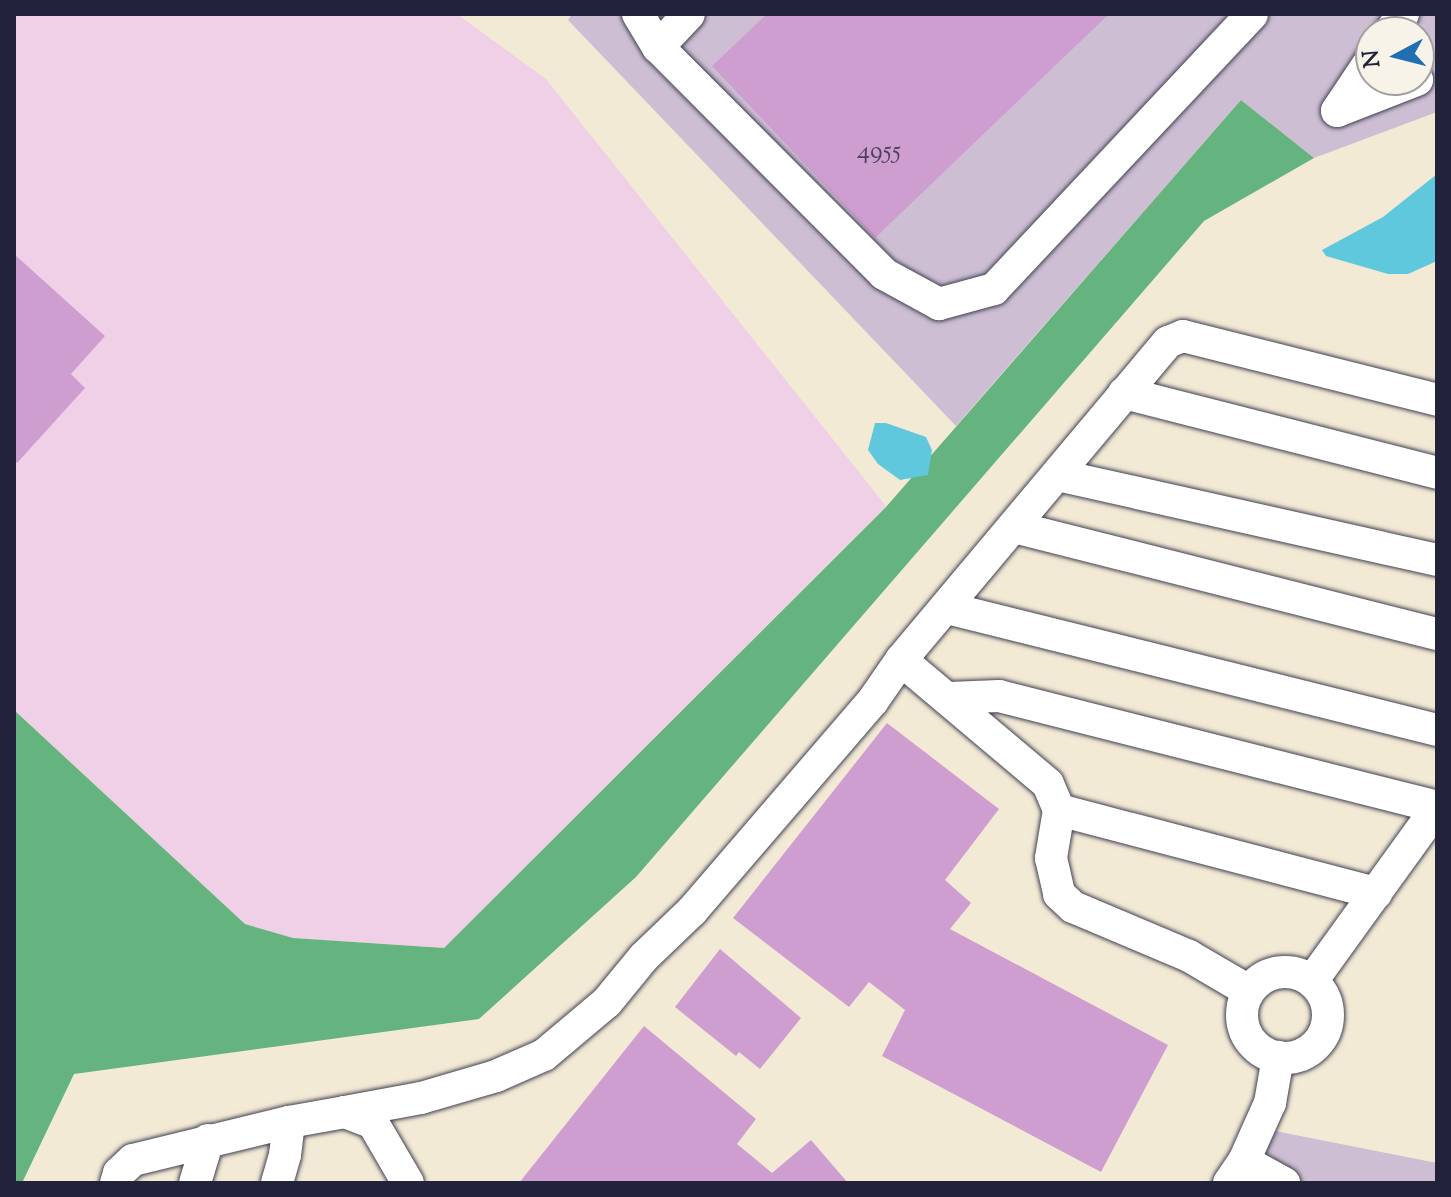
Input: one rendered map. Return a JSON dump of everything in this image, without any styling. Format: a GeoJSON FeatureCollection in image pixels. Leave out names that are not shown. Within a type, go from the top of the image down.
{"type":"FeatureCollection","features":[{"type":"Feature","properties":{"kind":"street"},"geometry":{"type":"LineString","coordinates":[[638,14],[658,47],[884,274],[939,304],[994,289],[1252,14]]}},
{"type":"Feature","properties":{"kind":"street"},"geometry":{"type":"LineString","coordinates":[[658,47],[689,14]]}},
{"type":"Feature","properties":{"kind":"street"},"geometry":{"type":"LineString","coordinates":[[1355,84],[1337,111],[1376,96]]}},
{"type":"Feature","properties":{"kind":"street"},"geometry":{"type":"LineString","coordinates":[[116,1183],[119,1173],[133,1160],[289,1122],[421,1098],[496,1076],[544,1055],[607,1002],[644,957],[692,911],[872,702],[901,660],[1168,342],[1183,336],[1437,400]]}},
{"type":"Feature","properties":{"kind":"street"},"geometry":{"type":"LineString","coordinates":[[1124,393],[1437,473]]}},
{"type":"Feature","properties":{"kind":"street"},"geometry":{"type":"LineString","coordinates":[[1057,475],[1437,560]]}},
{"type":"Feature","properties":{"kind":"street"},"geometry":{"type":"LineString","coordinates":[[1014,527],[1437,634]]}},
{"type":"Feature","properties":{"kind":"street"},"geometry":{"type":"LineString","coordinates":[[947,608],[1437,730]]}},
{"type":"Feature","properties":{"kind":"street"},"geometry":{"type":"LineString","coordinates":[[901,660],[1048,784],[1059,810],[1051,858],[1059,894],[1073,907],[1189,956],[1249,991]]}},
{"type":"Feature","properties":{"kind":"street"},"geometry":{"type":"LineString","coordinates":[[949,698],[999,696],[1437,808],[1312,981]]}},
{"type":"Feature","properties":{"kind":"street"},"geometry":{"type":"LineString","coordinates":[[1059,810],[1376,893]]}},
{"type":"Feature","properties":{"kind":"street"},"geometry":{"type":"LineString","coordinates":[[1279,972],[1293,972],[1312,981],[1325,998],[1327,1027],[1310,1051],[1297,1057],[1278,1057],[1256,1047],[1248,1036],[1243,1009],[1249,991],[1266,976],[1279,972]]}},
{"type":"Feature","properties":{"kind":"street"},"geometry":{"type":"LineString","coordinates":[[1278,1057],[1270,1103],[1237,1172],[1284,1183]]}},
{"type":"Feature","properties":{"kind":"street"},"geometry":{"type":"LineString","coordinates":[[345,1112],[373,1123],[387,1169],[408,1183]]}},
{"type":"Feature","properties":{"kind":"street"},"geometry":{"type":"LineString","coordinates":[[277,1183],[285,1155],[289,1122]]}},
{"type":"Feature","properties":{"kind":"street"},"geometry":{"type":"LineString","coordinates":[[195,1183],[208,1140]]}},
{"type":"Feature","properties":{"kind":"shaded area"},"geometry":{"type":"Polygon","coordinates":[[[14,14],[457,14],[546,79],[886,506],[444,948],[293,938],[245,924],[14,710],[14,14]]]}},
{"type":"Feature","properties":{"kind":"shaded area"},"geometry":{"type":"Polygon","coordinates":[[[572,14],[1437,14],[1437,112],[1314,158],[1241,100],[956,426],[568,20],[572,14]]]}},
{"type":"Feature","properties":{"kind":"shaded area"},"geometry":{"type":"Polygon","coordinates":[[[1255,1127],[1437,1163],[1437,1183],[1209,1183],[1255,1127]]]}},
{"type":"Feature","properties":{"kind":"green space"},"geometry":{"type":"Polygon","coordinates":[[[1241,100],[1314,158],[1204,221],[636,877],[479,1019],[74,1074],[22,1183],[14,1183],[14,710],[245,924],[293,938],[444,948],[886,507],[1241,100]]]}},
{"type":"Feature","properties":{"kind":"water"},"geometry":{"type":"Polygon","coordinates":[[[1437,174],[1437,261],[1408,274],[1388,274],[1326,256],[1322,250],[1383,217],[1437,174]]]}},
{"type":"Feature","properties":{"kind":"water"},"geometry":{"type":"Polygon","coordinates":[[[875,423],[886,423],[926,437],[932,450],[928,475],[900,480],[878,464],[868,450],[875,423]]]}},
{"type":"Feature","properties":{"kind":"building"},"geometry":{"type":"Polygon","coordinates":[[[767,14],[1109,14],[875,238],[712,66],[767,14]]]}},
{"type":"Feature","properties":{"kind":"building"},"geometry":{"type":"Polygon","coordinates":[[[14,254],[105,336],[71,374],[85,388],[17,463],[14,460],[14,254]]]}},
{"type":"Feature","properties":{"kind":"building"},"geometry":{"type":"Polygon","coordinates":[[[887,723],[999,809],[945,880],[971,903],[950,929],[1168,1045],[1101,1172],[882,1056],[905,1010],[869,982],[849,1007],[733,918],[887,723]]]}},
{"type":"Feature","properties":{"kind":"building"},"geometry":{"type":"Polygon","coordinates":[[[720,949],[801,1018],[760,1069],[739,1052],[736,1056],[675,1007],[720,949]]]}},
{"type":"Feature","properties":{"kind":"building"},"geometry":{"type":"Polygon","coordinates":[[[644,1026],[756,1119],[737,1144],[772,1173],[811,1140],[848,1183],[519,1183],[644,1026]]]}}]}
